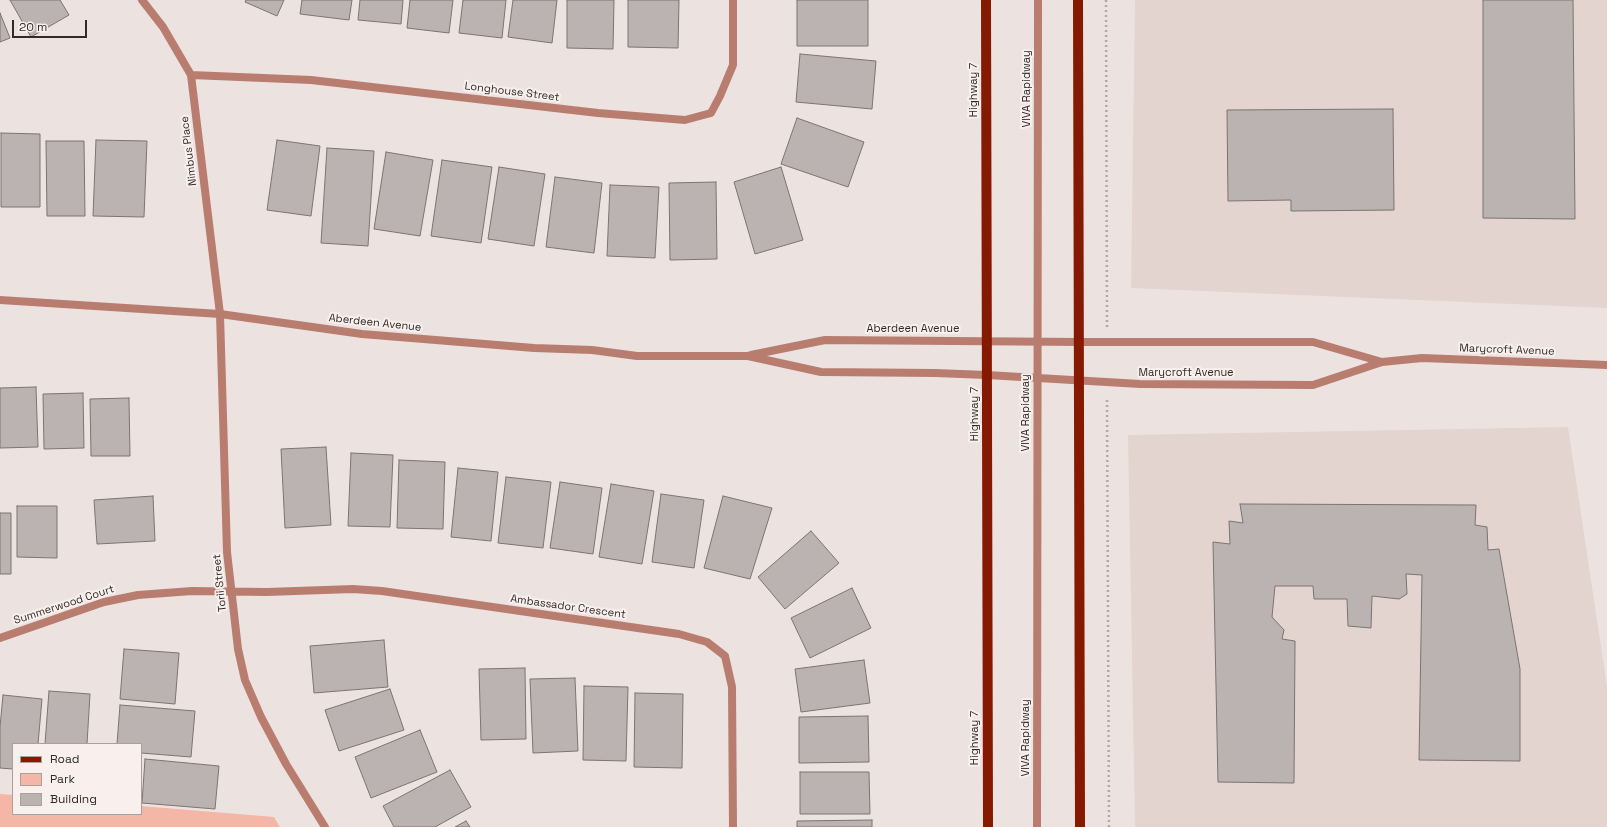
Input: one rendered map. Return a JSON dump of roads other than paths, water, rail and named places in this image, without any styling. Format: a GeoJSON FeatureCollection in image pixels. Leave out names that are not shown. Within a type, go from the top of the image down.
{"type":"FeatureCollection","features":[{"type":"Feature","properties":{"kind":"main road","name":"Highway 7"},"geometry":{"type":"LineString","coordinates":[[986,0],[988,827]]}},
{"type":"Feature","properties":{"kind":"main road"},"geometry":{"type":"LineString","coordinates":[[1078,0],[1080,827]]}},
{"type":"Feature","properties":{"kind":"street","name":"Nimbus Place"},"geometry":{"type":"LineString","coordinates":[[142,0],[163,27],[191,75],[220,314]]}},
{"type":"Feature","properties":{"kind":"street","name":"Longhouse Street"},"geometry":{"type":"LineString","coordinates":[[191,75],[311,80],[598,114],[685,120],[711,113],[733,65],[733,0]]}},
{"type":"Feature","properties":{"kind":"street","name":"VIVA Rapidway"},"geometry":{"type":"LineString","coordinates":[[1037,827],[1038,0]]}},
{"type":"Feature","properties":{"kind":"street","name":"Aberdeen Avenue"},"geometry":{"type":"LineString","coordinates":[[0,300],[220,314],[362,334],[534,348],[592,350],[637,356],[748,356],[825,340],[1080,342]]}},
{"type":"Feature","properties":{"kind":"street","name":"Torii Street"},"geometry":{"type":"LineString","coordinates":[[220,314],[227,552],[238,649],[245,680],[261,717],[282,757],[325,827]]}},
{"type":"Feature","properties":{"kind":"street","name":"Marycroft Avenue"},"geometry":{"type":"LineString","coordinates":[[1080,342],[1314,342],[1382,362]]}},
{"type":"Feature","properties":{"kind":"street","name":"Aberdeen Avenue"},"geometry":{"type":"LineString","coordinates":[[748,356],[821,372],[935,372],[987,375]]}},
{"type":"Feature","properties":{"kind":"street","name":"Marycroft Avenue"},"geometry":{"type":"LineString","coordinates":[[987,375],[1140,384],[1313,384],[1382,362],[1422,358],[1607,365]]}},
{"type":"Feature","properties":{"kind":"street","name":"Ambassador Crescent"},"geometry":{"type":"LineString","coordinates":[[232,592],[353,589],[382,591],[679,634],[706,642],[725,656],[732,687],[733,827]]}},
{"type":"Feature","properties":{"kind":"street","name":"Summerwood Court"},"geometry":{"type":"LineString","coordinates":[[0,638],[104,602],[121,598],[138,595],[192,591],[232,592]]}}]}
